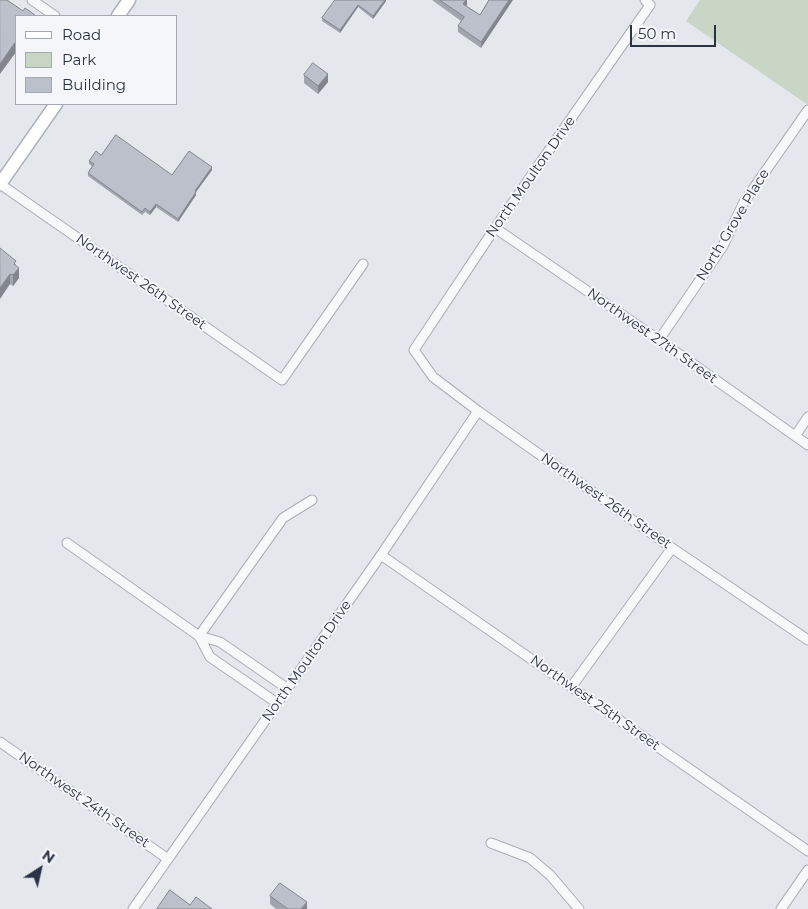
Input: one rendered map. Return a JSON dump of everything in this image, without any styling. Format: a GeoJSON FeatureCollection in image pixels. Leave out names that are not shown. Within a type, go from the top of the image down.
{"type":"FeatureCollection","features":[{"type":"Feature","properties":{"kind":"main road"},"geometry":{"type":"LineString","coordinates":[[119,15],[129,0]]}},
{"type":"Feature","properties":{"kind":"main road"},"geometry":{"type":"LineString","coordinates":[[0,184],[55,105]]}},
{"type":"Feature","properties":{"kind":"street"},"geometry":{"type":"LineString","coordinates":[[32,0],[54,15]]}},
{"type":"Feature","properties":{"kind":"street","name":"North Moulton Drive"},"geometry":{"type":"LineString","coordinates":[[414,350],[648,2]]}},
{"type":"Feature","properties":{"kind":"street","name":"North Grove Place"},"geometry":{"type":"LineString","coordinates":[[659,340],[723,246],[744,202],[808,110]]}},
{"type":"Feature","properties":{"kind":"street","name":"Northwest 26th Street"},"geometry":{"type":"LineString","coordinates":[[0,184],[282,380],[364,264]]}},
{"type":"Feature","properties":{"kind":"street","name":"Northwest 27th Street"},"geometry":{"type":"LineString","coordinates":[[495,228],[808,445]]}},
{"type":"Feature","properties":{"kind":"street","name":"Northwest 26th Street"},"geometry":{"type":"LineString","coordinates":[[414,350],[434,377],[478,411],[672,548],[808,640]]}},
{"type":"Feature","properties":{"kind":"street","name":"North Moulton Drive"},"geometry":{"type":"LineString","coordinates":[[133,909],[381,555],[478,411]]}},
{"type":"Feature","properties":{"kind":"street"},"geometry":{"type":"LineString","coordinates":[[795,436],[808,417]]}},
{"type":"Feature","properties":{"kind":"street"},"geometry":{"type":"LineString","coordinates":[[198,636],[283,518],[312,500]]}},
{"type":"Feature","properties":{"kind":"street"},"geometry":{"type":"LineString","coordinates":[[67,543],[198,636],[220,642],[288,689]]}},
{"type":"Feature","properties":{"kind":"street"},"geometry":{"type":"LineString","coordinates":[[572,686],[672,548]]}},
{"type":"Feature","properties":{"kind":"street","name":"Northwest 25th Street"},"geometry":{"type":"LineString","coordinates":[[381,555],[808,850]]}},
{"type":"Feature","properties":{"kind":"street"},"geometry":{"type":"LineString","coordinates":[[198,636],[210,657],[277,703]]}},
{"type":"Feature","properties":{"kind":"street"},"geometry":{"type":"LineString","coordinates":[[233,672],[243,658]]}},
{"type":"Feature","properties":{"kind":"street","name":"Northwest 24th Street"},"geometry":{"type":"LineString","coordinates":[[0,742],[168,859]]}},
{"type":"Feature","properties":{"kind":"street"},"geometry":{"type":"LineString","coordinates":[[491,843],[530,858],[550,875],[579,909]]}},
{"type":"Feature","properties":{"kind":"street"},"geometry":{"type":"LineString","coordinates":[[781,909],[808,870]]}},
{"type":"Feature","properties":{"kind":"green space"},"geometry":{"type":"Polygon","coordinates":[[[700,0],[808,0],[808,105],[686,21],[700,0]]]}},
{"type":"Feature","properties":{"kind":"building"},"geometry":{"type":"Polygon","coordinates":[[[0,0],[7,0],[23,11],[25,8],[35,15],[15,15],[15,42],[0,64],[0,0]]]}},
{"type":"Feature","properties":{"kind":"building"},"geometry":{"type":"Polygon","coordinates":[[[335,0],[385,0],[373,16],[358,5],[340,30],[322,18],[335,0]]]}},
{"type":"Feature","properties":{"kind":"building"},"geometry":{"type":"Polygon","coordinates":[[[440,0],[466,0],[463,4],[480,15],[489,0],[509,0],[481,42],[458,26],[464,17],[440,0]]]}},
{"type":"Feature","properties":{"kind":"building"},"geometry":{"type":"Polygon","coordinates":[[[313,63],[328,74],[318,86],[304,75],[313,63]]]}},
{"type":"Feature","properties":{"kind":"building"},"geometry":{"type":"Polygon","coordinates":[[[116,135],[172,175],[189,151],[212,167],[178,219],[156,204],[150,212],[145,208],[142,212],[88,173],[94,164],[89,161],[96,151],[101,155],[116,135]]]}},
{"type":"Feature","properties":{"kind":"building"},"geometry":{"type":"Polygon","coordinates":[[[0,248],[16,261],[14,264],[19,268],[13,275],[10,274],[0,288],[0,248]]]}},
{"type":"Feature","properties":{"kind":"building"},"geometry":{"type":"Polygon","coordinates":[[[280,883],[307,902],[301,909],[288,909],[270,896],[280,883]]]}},
{"type":"Feature","properties":{"kind":"building"},"geometry":{"type":"Polygon","coordinates":[[[170,890],[190,905],[196,897],[212,909],[157,909],[170,890]]]}}]}
